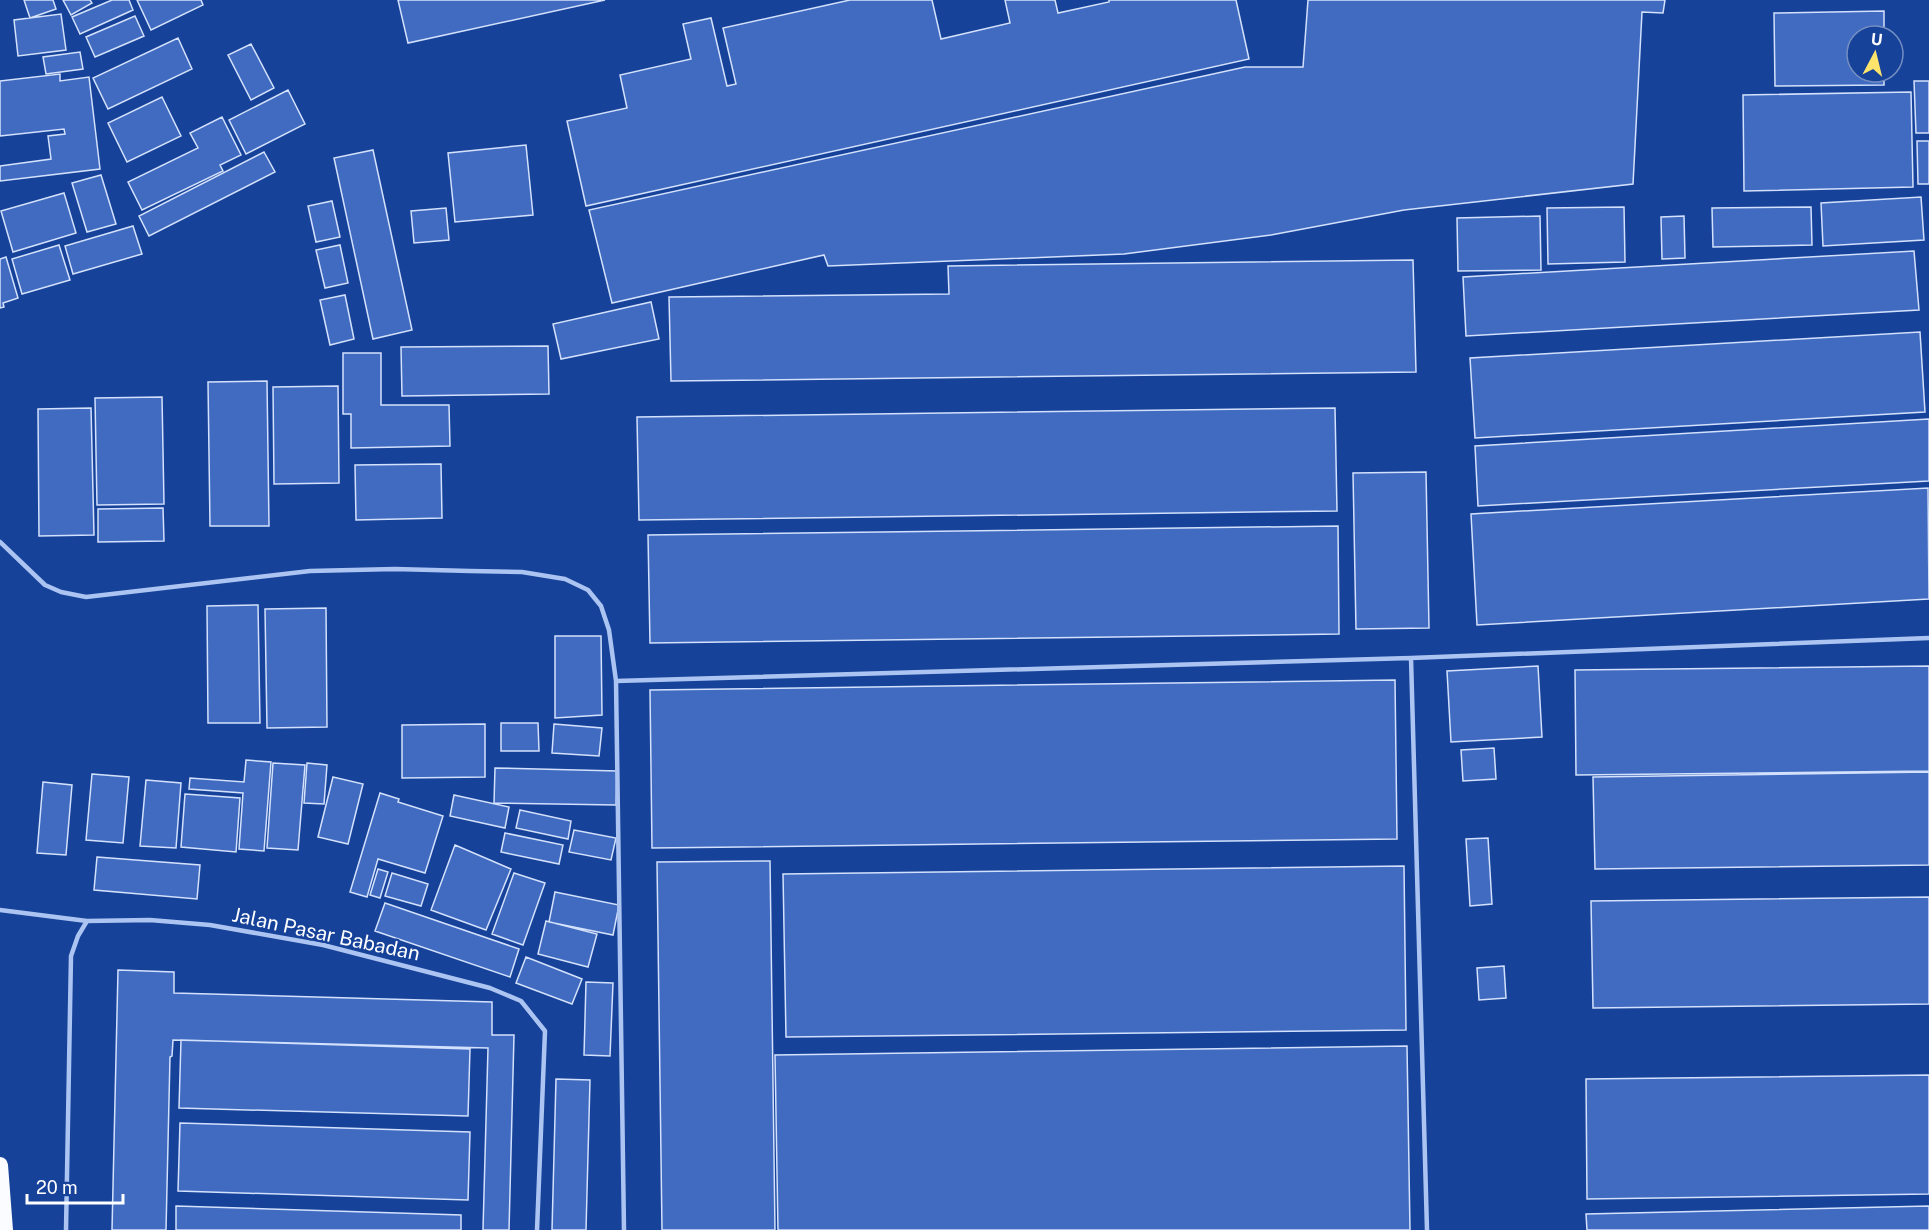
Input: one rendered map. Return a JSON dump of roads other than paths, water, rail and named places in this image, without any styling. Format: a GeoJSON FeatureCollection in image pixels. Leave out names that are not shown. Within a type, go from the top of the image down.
{"type":"FeatureCollection","features":[{"type":"Feature","properties":{"kind":"highway"},"geometry":{"type":"LineString","coordinates":[[0,1165],[4,1230]]}},
{"type":"Feature","properties":{"kind":"lane"},"geometry":{"type":"LineString","coordinates":[[0,542],[45,585],[61,592],[86,597],[310,571],[395,569],[522,572],[565,579],[588,590],[601,606],[609,630],[616,681],[624,1230]]}},
{"type":"Feature","properties":{"kind":"lane"},"geometry":{"type":"LineString","coordinates":[[616,681],[1411,658],[1929,638]]}},
{"type":"Feature","properties":{"kind":"lane"},"geometry":{"type":"LineString","coordinates":[[1411,658],[1427,1230]]}},
{"type":"Feature","properties":{"kind":"lane","name":"Jalan Pasar Babadan"},"geometry":{"type":"LineString","coordinates":[[0,910],[87,921],[150,920],[265,933],[323,945],[490,988],[521,1001],[545,1031],[537,1230]]}},
{"type":"Feature","properties":{"kind":"lane"},"geometry":{"type":"LineString","coordinates":[[66,1230],[71,956],[78,936],[87,921]]}}]}
